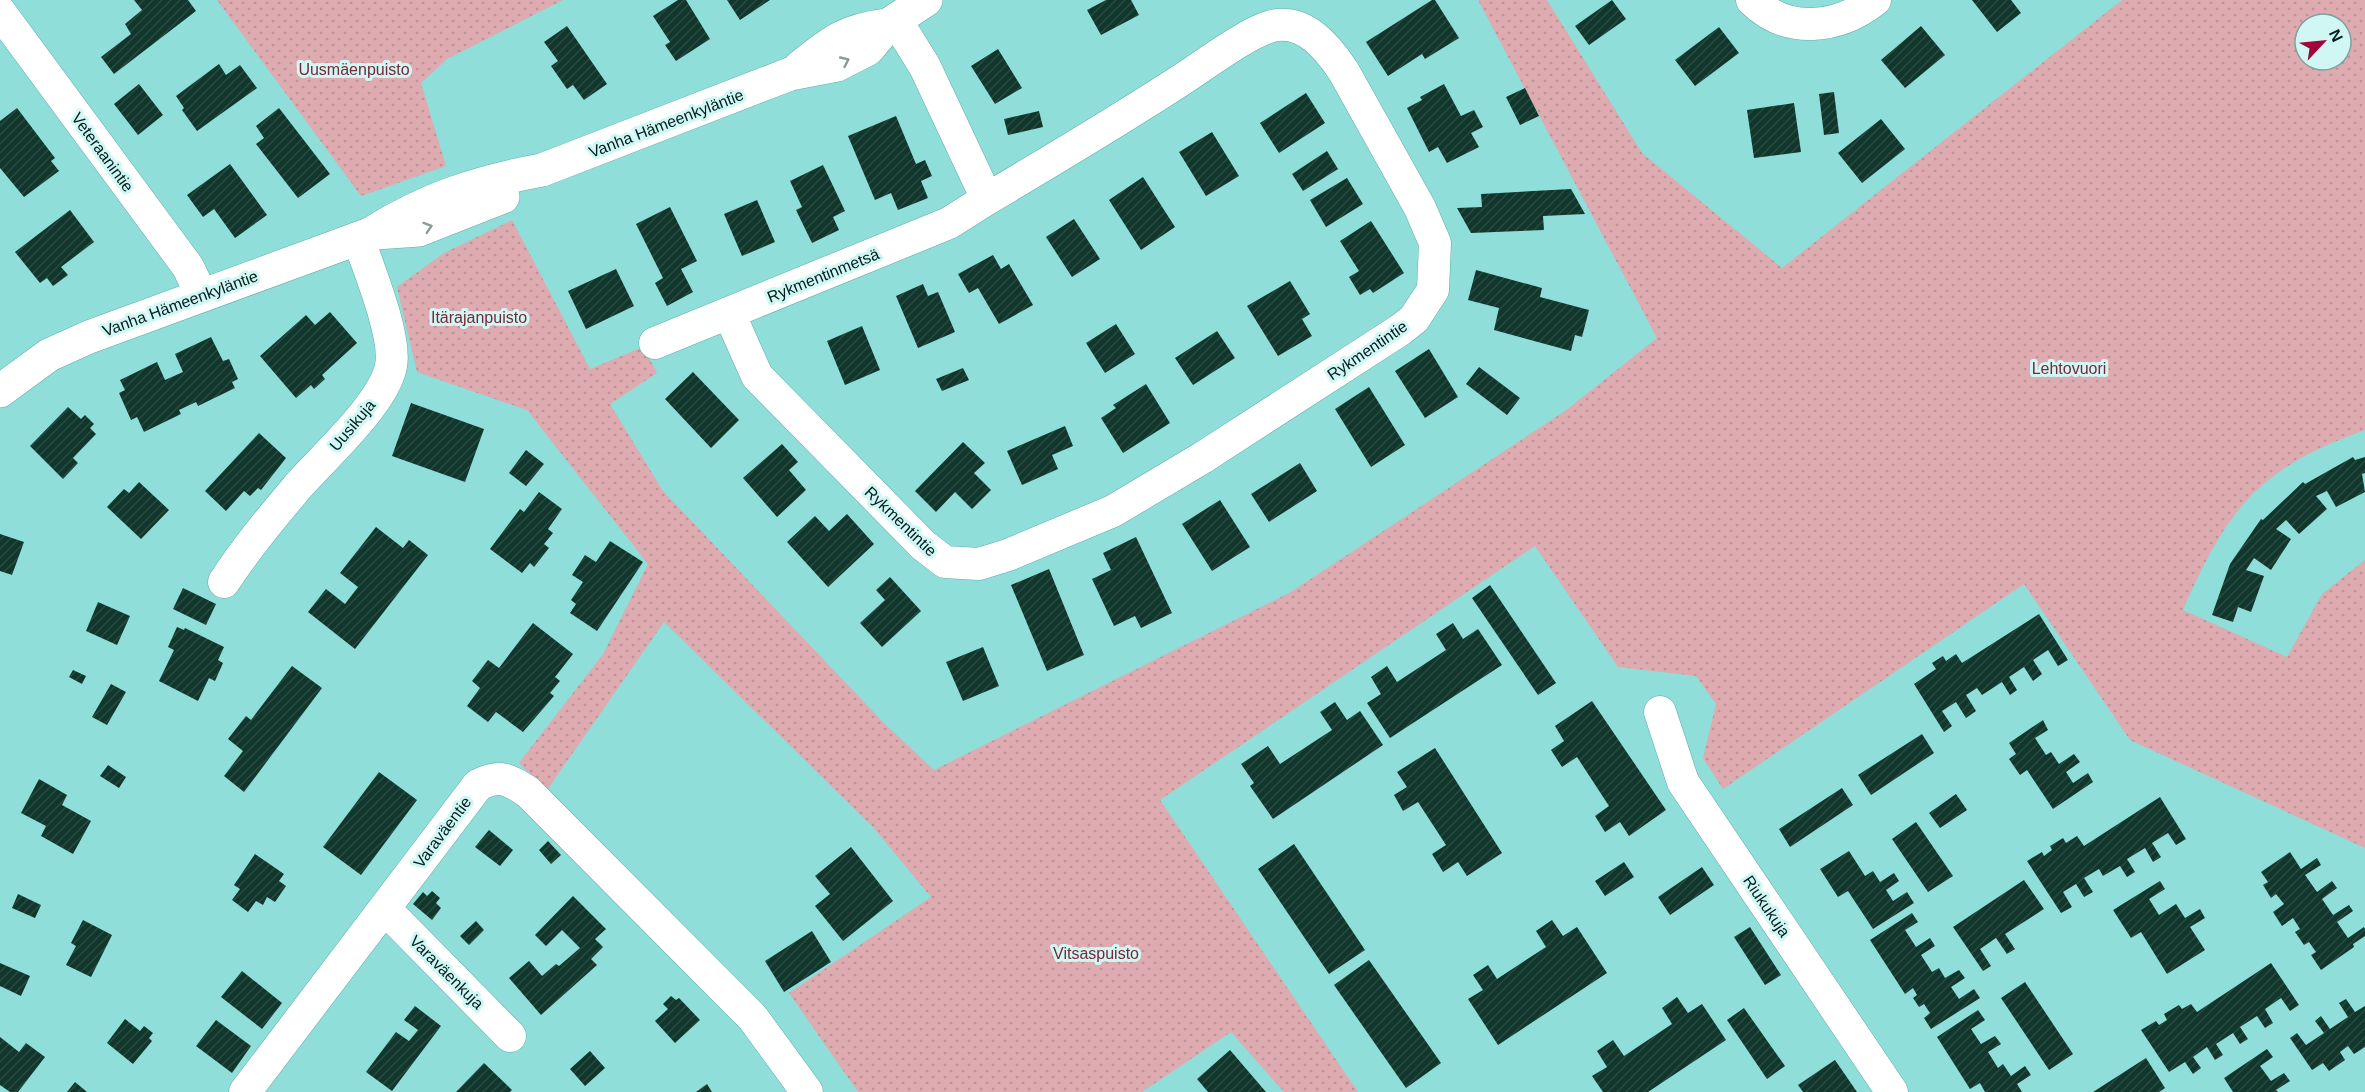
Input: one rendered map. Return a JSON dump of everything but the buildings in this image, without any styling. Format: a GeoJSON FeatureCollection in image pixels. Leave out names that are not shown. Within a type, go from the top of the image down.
{"type":"FeatureCollection","features":[{"type":"Feature","properties":{"kind":"street","name":"Vanha Hämeenkyläntie"},"geometry":{"type":"LineString","coordinates":[[0,391],[48,355],[201,294],[364,236],[419,230],[443,222],[509,195],[542,170],[790,74],[837,65],[868,49],[892,23],[926,0]]}},
{"type":"Feature","properties":{"kind":"street"},"geometry":{"type":"LineString","coordinates":[[1752,0],[1762,11],[1782,20],[1803,25],[1843,20],[1875,0]]}},
{"type":"Feature","properties":{"kind":"street","name":"Veteraanintie"},"geometry":{"type":"LineString","coordinates":[[0,12],[188,267],[201,294]]}},
{"type":"Feature","properties":{"kind":"street"},"geometry":{"type":"LineString","coordinates":[[892,23],[925,67],[987,199]]}},
{"type":"Feature","properties":{"kind":"street","name":"Rykmentintie"},"geometry":{"type":"LineString","coordinates":[[729,313],[757,376],[923,545],[945,562],[963,565],[979,564],[1008,555],[1123,505],[1202,458],[1400,330],[1414,319],[1433,290],[1435,243],[1420,208],[1331,51],[1311,33],[1292,28],[1273,26],[1249,38],[987,199]]}},
{"type":"Feature","properties":{"kind":"street","name":"Rykmentinmetsä"},"geometry":{"type":"LineString","coordinates":[[655,343],[949,223],[987,199]]}},
{"type":"Feature","properties":{"kind":"street","name":"Uusikuja"},"geometry":{"type":"LineString","coordinates":[[224,582],[258,535],[356,423],[381,390],[391,365],[385,323],[364,236]]}},
{"type":"Feature","properties":{"kind":"street","name":"Riukukuja"},"geometry":{"type":"LineString","coordinates":[[1660,712],[1683,782],[1892,1092]]}},
{"type":"Feature","properties":{"kind":"street","name":"Varaväentie"},"geometry":{"type":"LineString","coordinates":[[245,1092],[478,785],[494,777],[512,782],[528,792],[753,1018],[807,1092]]}},
{"type":"Feature","properties":{"kind":"street","name":"Varaväenkuja"},"geometry":{"type":"LineString","coordinates":[[385,909],[510,1036]]}},
{"type":"Feature","properties":{"kind":"green space","name":"Uusmäenpuisto"},"geometry":{"type":"Polygon","coordinates":[[[217,0],[563,0],[447,59],[421,83],[446,166],[361,196],[217,0]]]}},
{"type":"Feature","properties":{"kind":"green space"},"geometry":{"type":"Polygon","coordinates":[[[1478,0],[1547,0],[1642,153],[1782,268],[2122,0],[2365,0],[2365,430],[2297,460],[2250,496],[2215,544],[2183,610],[2287,657],[2322,594],[2365,560],[2365,848],[2130,740],[2024,584],[1723,789],[1703,758],[1716,704],[1696,676],[1618,667],[1535,546],[1160,800],[1358,1092],[1284,1092],[1231,1032],[1142,1092],[858,1092],[789,993],[931,897],[873,827],[664,622],[547,790],[519,763],[603,654],[648,564],[527,410],[417,372],[397,287],[444,253],[512,220],[590,369],[643,347],[657,373],[610,404],[663,491],[885,724],[934,770],[1291,592],[1565,411],[1657,338],[1478,0]]]}},
{"type":"Feature","properties":{"kind":"park label","name":"Itärajanpuisto"},"geometry":{"type":"Point","coordinates":[479,317]}},
{"type":"Feature","properties":{"kind":"park label","name":"Lehtovuori"},"geometry":{"type":"Point","coordinates":[2069,368]}},
{"type":"Feature","properties":{"kind":"park label","name":"Vitsaspuisto"},"geometry":{"type":"Point","coordinates":[1096,953]}}]}
